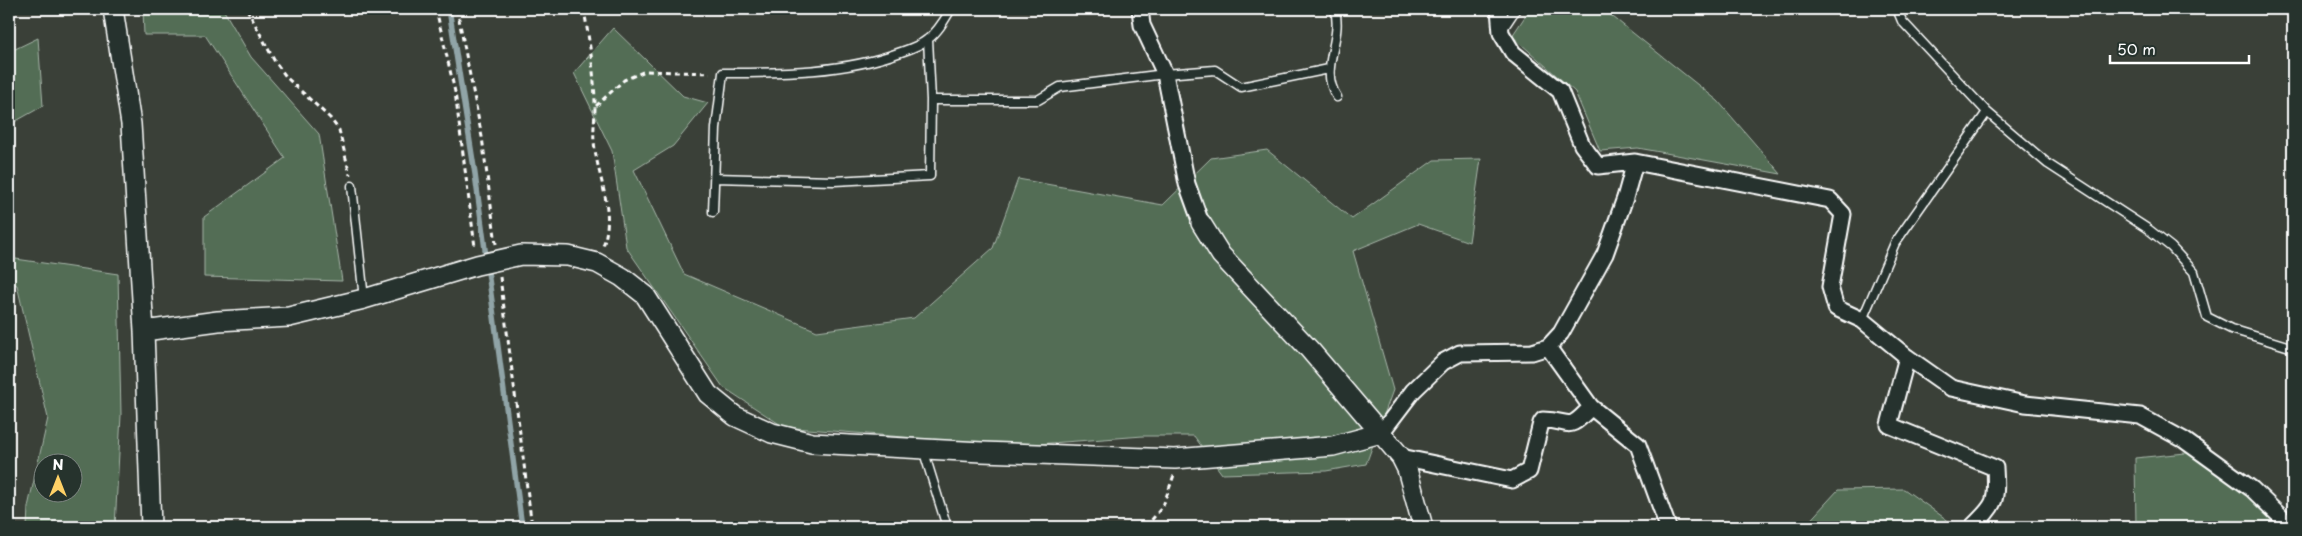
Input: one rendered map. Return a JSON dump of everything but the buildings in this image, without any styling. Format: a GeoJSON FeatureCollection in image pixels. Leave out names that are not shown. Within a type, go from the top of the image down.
{"type":"FeatureCollection","features":[{"type":"Feature","properties":{"kind":"street"},"geometry":{"type":"LineString","coordinates":[[112,9],[131,124],[144,331],[150,527]]}},
{"type":"Feature","properties":{"kind":"street"},"geometry":{"type":"LineString","coordinates":[[1140,9],[1142,25],[1165,74],[1187,184],[1201,223],[1221,255],[1310,350],[1401,457],[1407,469],[1423,527]]}},
{"type":"Feature","properties":{"kind":"street"},"geometry":{"type":"LineString","coordinates":[[1499,9],[1500,33],[1513,53],[1560,91],[1582,146],[1598,166],[1635,162],[1830,200],[1844,214],[1830,287],[1836,308],[1862,320],[1907,357],[1951,388],[2025,404],[2140,416],[2184,440],[2252,489],[2283,519],[2288,527]]}},
{"type":"Feature","properties":{"kind":"street"},"geometry":{"type":"LineString","coordinates":[[144,331],[218,321],[289,317],[364,298],[477,265],[521,255],[568,256],[597,263],[622,277],[644,295],[708,394],[735,416],[772,433],[812,443],[1175,459],[1333,446],[1381,433],[1413,391],[1443,362],[1460,353],[1532,352],[1548,347],[1561,333],[1605,254],[1625,198],[1635,162]]}},
{"type":"Feature","properties":{"kind":"street"},"geometry":{"type":"LineString","coordinates":[[1548,347],[1591,407],[1638,445],[1668,527]]}},
{"type":"Feature","properties":{"kind":"street"},"geometry":{"type":"LineString","coordinates":[[1907,357],[1889,425],[1995,468],[1996,490],[1991,510],[1972,527]]}},
{"type":"Feature","properties":{"kind":"street"},"geometry":{"type":"LineString","coordinates":[[1401,457],[1512,480],[1529,471],[1541,422],[1544,420],[1571,424],[1579,420],[1591,407]]}},
{"type":"Feature","properties":{"kind":"lane"},"geometry":{"type":"LineString","coordinates":[[713,212],[716,128],[723,73],[780,73],[864,64],[911,49],[928,39],[942,25],[951,9]]}},
{"type":"Feature","properties":{"kind":"lane"},"geometry":{"type":"LineString","coordinates":[[1335,9],[1338,23],[1329,69],[1330,86],[1337,97]]}},
{"type":"Feature","properties":{"kind":"lane"},"geometry":{"type":"LineString","coordinates":[[1500,33],[1516,9]]}},
{"type":"Feature","properties":{"kind":"lane"},"geometry":{"type":"LineString","coordinates":[[1898,9],[1902,21],[1987,112],[2048,164],[2148,229],[2171,247],[2194,272],[2207,317],[2230,329],[2293,348]]}},
{"type":"Feature","properties":{"kind":"lane"},"geometry":{"type":"LineString","coordinates":[[714,178],[834,181],[930,176],[931,100],[928,39]]}},
{"type":"Feature","properties":{"kind":"lane"},"geometry":{"type":"LineString","coordinates":[[931,100],[1038,100],[1060,87],[1215,70],[1241,87],[1329,69]]}},
{"type":"Feature","properties":{"kind":"lane"},"geometry":{"type":"LineString","coordinates":[[1862,320],[1896,243],[1987,112]]}},
{"type":"Feature","properties":{"kind":"lane"},"geometry":{"type":"LineString","coordinates":[[352,186],[364,298]]}},
{"type":"Feature","properties":{"kind":"lane"},"geometry":{"type":"LineString","coordinates":[[923,449],[947,527]]}},
{"type":"Feature","properties":{"kind":"path"},"geometry":{"type":"LineString","coordinates":[[247,9],[274,60],[286,78],[330,118],[338,130],[346,152],[352,186]]}},
{"type":"Feature","properties":{"kind":"path"},"geometry":{"type":"LineString","coordinates":[[436,9],[455,92],[477,265]]}},
{"type":"Feature","properties":{"kind":"path"},"geometry":{"type":"LineString","coordinates":[[457,9],[482,137],[532,527]]}},
{"type":"Feature","properties":{"kind":"path"},"geometry":{"type":"LineString","coordinates":[[584,9],[592,65],[595,106],[594,142],[608,208],[608,234],[597,263]]}},
{"type":"Feature","properties":{"kind":"path"},"geometry":{"type":"LineString","coordinates":[[595,106],[624,80],[645,71],[723,73]]}},
{"type":"Feature","properties":{"kind":"path"},"geometry":{"type":"LineString","coordinates":[[1146,527],[1163,506],[1174,475],[1175,459]]}},
{"type":"Feature","properties":{"kind":"green space"},"geometry":{"type":"Polygon","coordinates":[[[143,9],[223,9],[251,57],[319,134],[342,281],[204,277],[204,217],[285,158],[205,35],[144,35],[143,9]]]}},
{"type":"Feature","properties":{"kind":"green space"},"geometry":{"type":"Polygon","coordinates":[[[1530,9],[1603,9],[1718,101],[1781,174],[1638,148],[1600,151],[1575,92],[1512,36],[1530,9]]]}},
{"type":"Feature","properties":{"kind":"green space"},"geometry":{"type":"Polygon","coordinates":[[[613,28],[683,96],[708,103],[673,146],[634,170],[684,274],[817,331],[914,318],[993,248],[1018,179],[1163,205],[1211,158],[1267,150],[1352,219],[1434,160],[1481,159],[1469,242],[1418,224],[1353,251],[1393,390],[1366,464],[1326,471],[1222,474],[1194,436],[1143,436],[1011,446],[784,427],[723,387],[626,247],[612,151],[574,73],[613,28]]]}},
{"type":"Feature","properties":{"kind":"green space"},"geometry":{"type":"Polygon","coordinates":[[[38,38],[43,106],[9,125],[9,52],[38,38]]]}},
{"type":"Feature","properties":{"kind":"green space"},"geometry":{"type":"Polygon","coordinates":[[[9,258],[118,274],[121,415],[115,527],[27,527],[28,507],[32,489],[32,504],[82,504],[82,454],[40,454],[48,418],[17,285],[9,283],[9,258]]]}},
{"type":"Feature","properties":{"kind":"green space"},"geometry":{"type":"Polygon","coordinates":[[[2206,451],[2281,527],[2136,527],[2135,458],[2206,451]]]}},
{"type":"Feature","properties":{"kind":"green space"},"geometry":{"type":"Polygon","coordinates":[[[1904,489],[1957,527],[1804,527],[1838,490],[1904,489]]]}},
{"type":"Feature","properties":{"kind":"waterway"},"geometry":{"type":"LineString","coordinates":[[449,9],[475,174],[522,527]]}}]}
